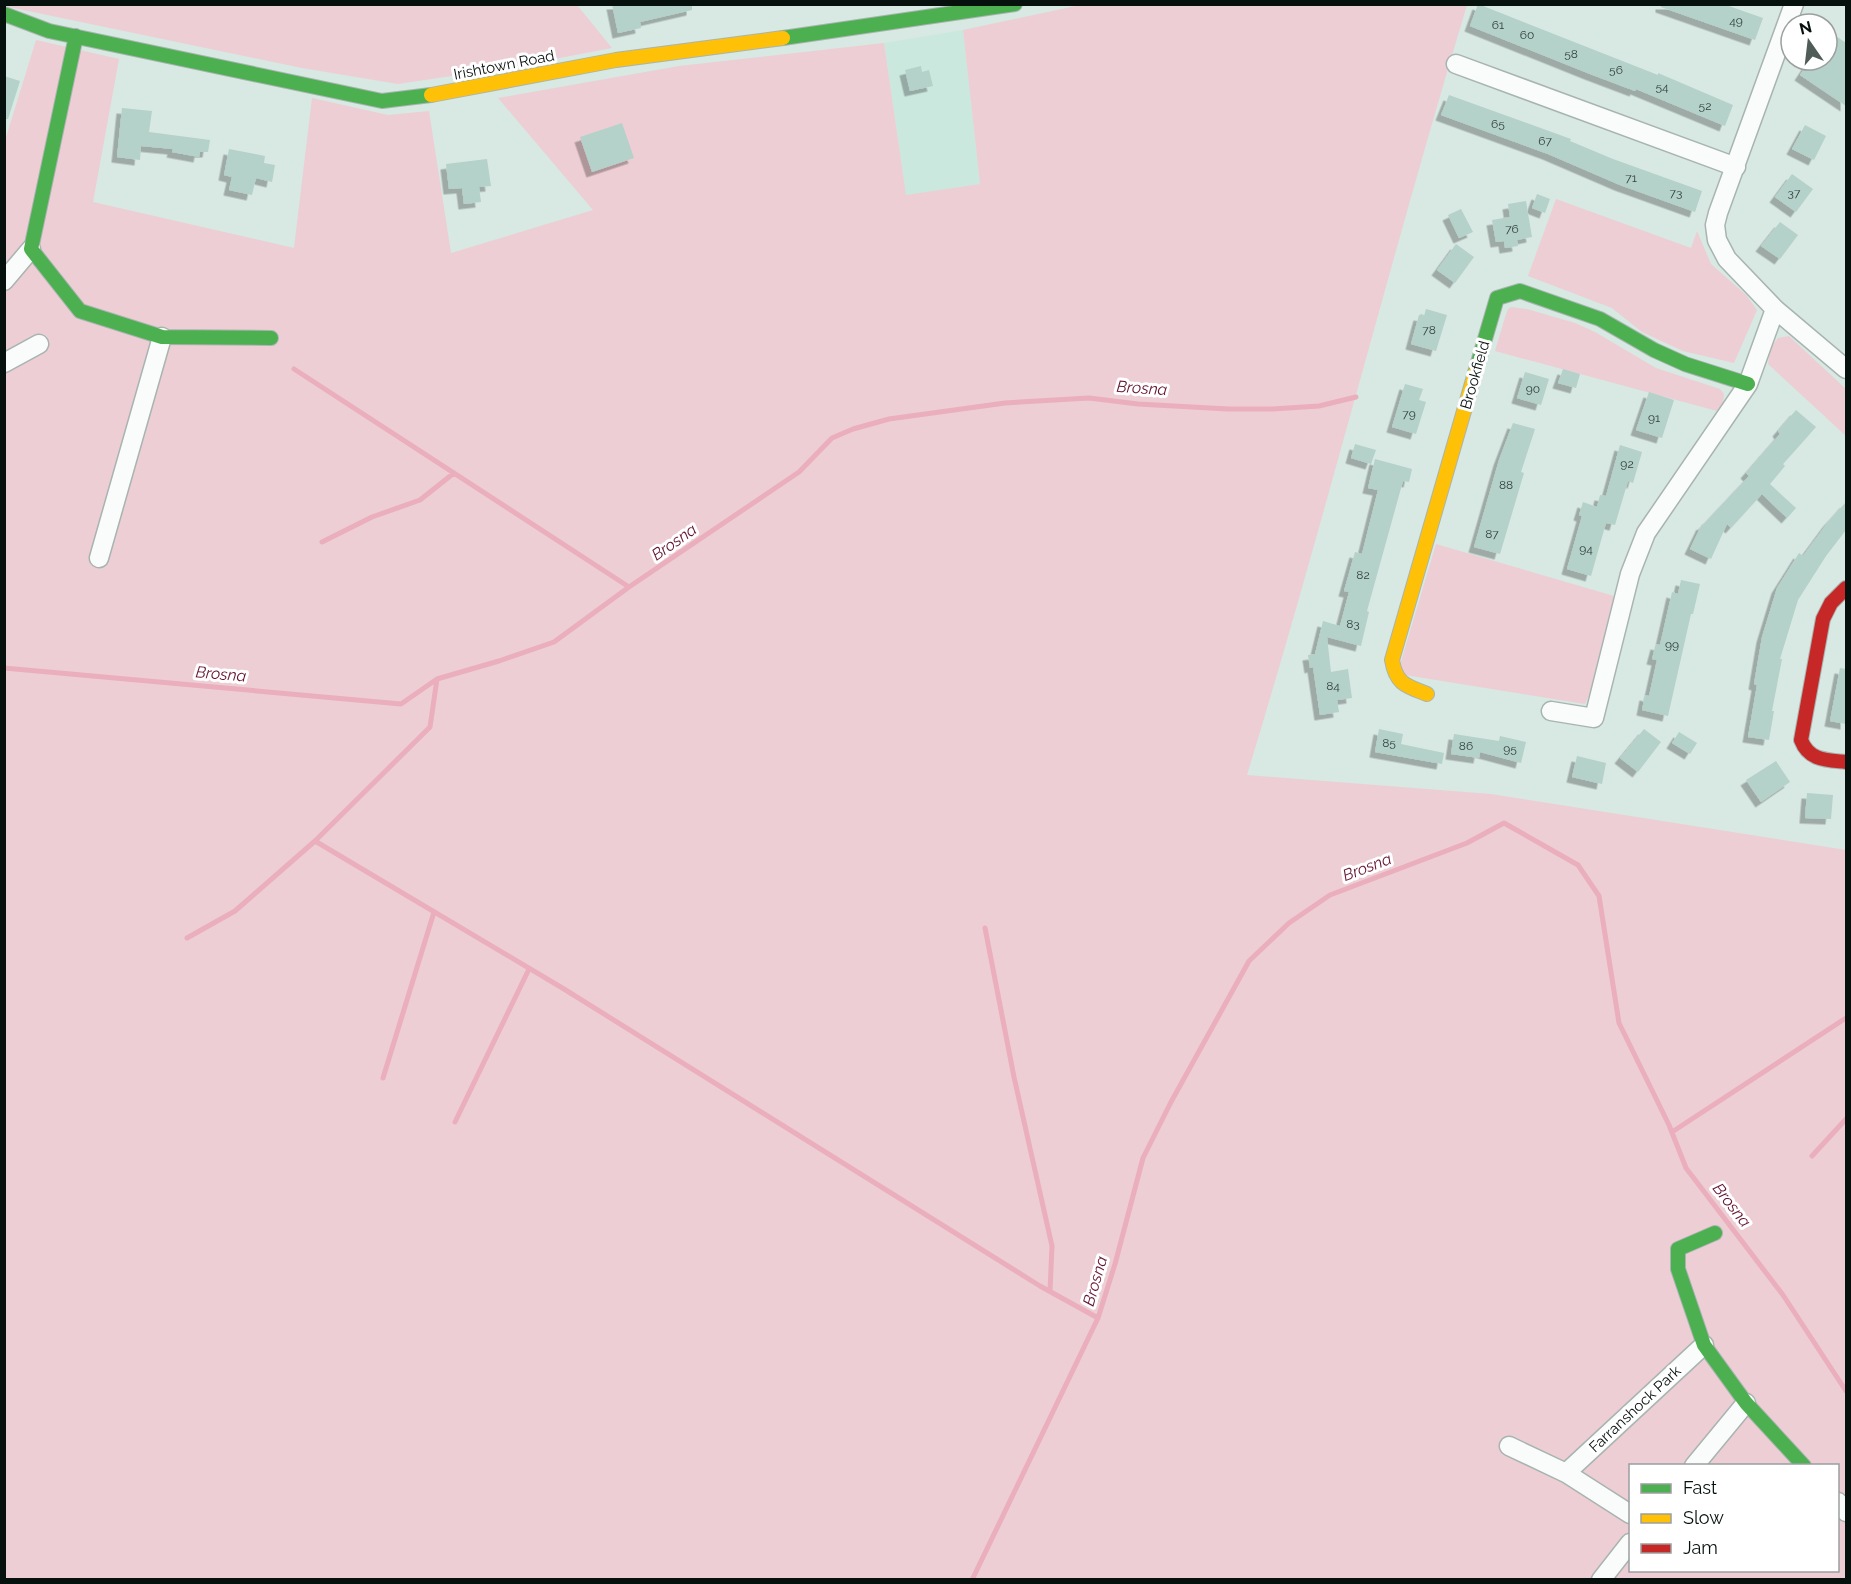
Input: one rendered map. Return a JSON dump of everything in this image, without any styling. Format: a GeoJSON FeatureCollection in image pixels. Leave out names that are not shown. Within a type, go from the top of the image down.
{"type":"FeatureCollection","features":[{"type":"Feature","properties":{"kind":"street","name":"Irishtown Road"},"geometry":{"type":"LineString","coordinates":[[4,14],[49,31],[382,101],[449,93],[616,60],[1015,4]]}},
{"type":"Feature","properties":{"kind":"street"},"geometry":{"type":"LineString","coordinates":[[1794,4],[1715,225],[1717,240],[1727,259],[1775,309],[1846,369]]}},
{"type":"Feature","properties":{"kind":"street"},"geometry":{"type":"LineString","coordinates":[[4,281],[32,249],[76,36]]}},
{"type":"Feature","properties":{"kind":"street"},"geometry":{"type":"LineString","coordinates":[[1456,64],[1736,167]]}},
{"type":"Feature","properties":{"kind":"street"},"geometry":{"type":"LineString","coordinates":[[32,249],[80,311],[162,337],[271,338]]}},
{"type":"Feature","properties":{"kind":"street","name":"Brookfield"},"geometry":{"type":"LineString","coordinates":[[1427,694],[1402,684],[1393,675],[1392,660],[1497,298],[1520,291],[1600,319],[1654,350],[1685,364],[1748,384]]}},
{"type":"Feature","properties":{"kind":"street"},"geometry":{"type":"LineString","coordinates":[[1551,711],[1594,718],[1630,574],[1646,533],[1748,384],[1775,309]]}},
{"type":"Feature","properties":{"kind":"street"},"geometry":{"type":"LineString","coordinates":[[99,558],[162,337]]}},
{"type":"Feature","properties":{"kind":"street"},"geometry":{"type":"LineString","coordinates":[[4,363],[39,344]]}},
{"type":"Feature","properties":{"kind":"street"},"geometry":{"type":"LineString","coordinates":[[1846,588],[1831,603],[1823,619],[1801,740],[1805,750],[1814,758],[1846,762]]}},
{"type":"Feature","properties":{"kind":"street"},"geometry":{"type":"LineString","coordinates":[[1715,1233],[1678,1250],[1678,1269],[1704,1345],[1746,1403],[1802,1464]]}},
{"type":"Feature","properties":{"kind":"street","name":"Farranshock Park"},"geometry":{"type":"LineString","coordinates":[[1566,1473],[1704,1345]]}},
{"type":"Feature","properties":{"kind":"street"},"geometry":{"type":"LineString","coordinates":[[1696,1464],[1746,1403]]}},
{"type":"Feature","properties":{"kind":"street"},"geometry":{"type":"LineString","coordinates":[[1509,1446],[1566,1473],[1629,1513]]}},
{"type":"Feature","properties":{"kind":"street"},"geometry":{"type":"LineString","coordinates":[[1606,1578],[1629,1544]]}},
{"type":"Feature","properties":{"kind":"shaded area"},"geometry":{"type":"Polygon","coordinates":[[[1085,4],[1467,5],[1247,775],[1491,794],[1846,850],[1846,1579],[5,1579],[4,144],[36,40],[119,59],[93,202],[294,248],[312,98],[388,115],[429,111],[451,253],[593,210],[498,98],[679,66],[884,43],[906,195],[980,184],[963,30],[1085,4]]]}},
{"type":"Feature","properties":{"kind":"shaded area"},"geometry":{"type":"Polygon","coordinates":[[[4,5],[577,5],[612,48],[512,67],[398,84],[302,68],[4,5]]]}},
{"type":"Feature","properties":{"kind":"shaded area"},"geometry":{"type":"Polygon","coordinates":[[[963,30],[980,184],[906,196],[884,43],[963,30]]]}},
{"type":"Feature","properties":{"kind":"shaded area"},"geometry":{"type":"Polygon","coordinates":[[[1556,199],[1691,248],[1697,231],[1711,264],[1746,295],[1757,310],[1734,363],[1683,351],[1642,332],[1612,308],[1528,276],[1556,199]]]}},
{"type":"Feature","properties":{"kind":"shaded area"},"geometry":{"type":"Polygon","coordinates":[[[1511,307],[1527,309],[1575,323],[1595,332],[1656,368],[1720,389],[1724,394],[1723,402],[1717,411],[1495,351],[1506,314],[1511,307]]]}},
{"type":"Feature","properties":{"kind":"shaded area"},"geometry":{"type":"Polygon","coordinates":[[[1789,336],[1846,389],[1846,436],[1768,364],[1770,349],[1778,338],[1789,336]]]}},
{"type":"Feature","properties":{"kind":"shaded area"},"geometry":{"type":"Polygon","coordinates":[[[1436,544],[1614,596],[1592,689],[1585,704],[1405,675],[1400,665],[1436,544]]]}},
{"type":"Feature","properties":{"kind":"building"},"geometry":{"type":"Polygon","coordinates":[[[612,4],[692,4],[692,10],[640,22],[641,28],[618,33],[612,4]]]}},
{"type":"Feature","properties":{"kind":"building"},"geometry":{"type":"Polygon","coordinates":[[[1478,4],[1658,75],[1658,73],[1733,105],[1725,126],[1636,89],[1635,91],[1590,74],[1470,26],[1478,4]]]}},
{"type":"Feature","properties":{"kind":"building"},"geometry":{"type":"Polygon","coordinates":[[[1661,4],[1723,4],[1763,18],[1755,40],[1661,7],[1661,4]]]}},
{"type":"Feature","properties":{"kind":"building"},"geometry":{"type":"Polygon","coordinates":[[[1839,38],[1846,43],[1846,106],[1800,75],[1802,72],[1839,72],[1839,38]]]}},
{"type":"Feature","properties":{"kind":"building"},"geometry":{"type":"Polygon","coordinates":[[[921,66],[922,72],[929,70],[933,86],[910,91],[905,70],[921,66]]]}},
{"type":"Feature","properties":{"kind":"building"},"geometry":{"type":"Polygon","coordinates":[[[4,76],[20,81],[8,119],[4,119],[4,76]]]}},
{"type":"Feature","properties":{"kind":"building"},"geometry":{"type":"Polygon","coordinates":[[[1449,95],[1571,139],[1570,141],[1613,159],[1702,191],[1695,212],[1441,115],[1449,95]]]}},
{"type":"Feature","properties":{"kind":"building"},"geometry":{"type":"Polygon","coordinates":[[[122,108],[152,111],[149,132],[210,140],[208,152],[200,152],[199,157],[172,152],[173,149],[141,146],[140,160],[117,157],[122,108]]]}},
{"type":"Feature","properties":{"kind":"building"},"geometry":{"type":"Polygon","coordinates":[[[622,123],[634,158],[592,172],[580,137],[622,123]]]}},
{"type":"Feature","properties":{"kind":"building"},"geometry":{"type":"Polygon","coordinates":[[[1805,125],[1826,136],[1814,160],[1792,149],[1805,125]]]}},
{"type":"Feature","properties":{"kind":"building"},"geometry":{"type":"Polygon","coordinates":[[[229,149],[265,156],[264,163],[275,165],[272,182],[256,178],[252,195],[229,190],[232,177],[224,175],[229,149]]]}},
{"type":"Feature","properties":{"kind":"building"},"geometry":{"type":"Polygon","coordinates":[[[487,159],[491,186],[479,187],[481,202],[464,204],[462,188],[449,189],[446,164],[487,159]]]}},
{"type":"Feature","properties":{"kind":"building"},"geometry":{"type":"Polygon","coordinates":[[[1792,174],[1813,189],[1796,212],[1775,197],[1792,174]]]}},
{"type":"Feature","properties":{"kind":"building"},"geometry":{"type":"Polygon","coordinates":[[[1537,194],[1550,199],[1545,213],[1532,208],[1537,194]]]}},
{"type":"Feature","properties":{"kind":"building"},"geometry":{"type":"Polygon","coordinates":[[[1526,201],[1532,237],[1517,240],[1518,246],[1505,248],[1504,241],[1496,242],[1492,220],[1510,217],[1508,204],[1526,201]]]}},
{"type":"Feature","properties":{"kind":"building"},"geometry":{"type":"Polygon","coordinates":[[[1461,209],[1473,232],[1459,238],[1448,215],[1461,209]]]}},
{"type":"Feature","properties":{"kind":"building"},"geometry":{"type":"Polygon","coordinates":[[[1780,222],[1798,235],[1780,259],[1761,246],[1780,222]]]}},
{"type":"Feature","properties":{"kind":"building"},"geometry":{"type":"Polygon","coordinates":[[[1456,244],[1474,257],[1455,283],[1437,270],[1456,244]]]}},
{"type":"Feature","properties":{"kind":"building"},"geometry":{"type":"Polygon","coordinates":[[[1426,309],[1447,315],[1436,351],[1411,344],[1419,315],[1424,316],[1426,309]]]}},
{"type":"Feature","properties":{"kind":"building"},"geometry":{"type":"Polygon","coordinates":[[[1563,369],[1580,374],[1576,388],[1558,383],[1563,369]]]}},
{"type":"Feature","properties":{"kind":"building"},"geometry":{"type":"Polygon","coordinates":[[[1525,372],[1549,379],[1541,405],[1517,398],[1525,372]]]}},
{"type":"Feature","properties":{"kind":"building"},"geometry":{"type":"Polygon","coordinates":[[[1405,384],[1423,389],[1419,400],[1426,402],[1416,434],[1392,427],[1405,384]]]}},
{"type":"Feature","properties":{"kind":"building"},"geometry":{"type":"Polygon","coordinates":[[[1649,392],[1674,400],[1662,438],[1636,430],[1649,392]]]}},
{"type":"Feature","properties":{"kind":"building"},"geometry":{"type":"Polygon","coordinates":[[[1796,410],[1816,427],[1783,464],[1785,466],[1770,484],[1796,508],[1787,518],[1762,494],[1731,528],[1727,524],[1711,559],[1690,549],[1702,524],[1749,476],[1746,473],[1780,434],[1778,431],[1796,410]]]}},
{"type":"Feature","properties":{"kind":"building"},"geometry":{"type":"Polygon","coordinates":[[[1513,423],[1535,429],[1521,472],[1524,473],[1500,554],[1474,547],[1499,460],[1513,423]]]}},
{"type":"Feature","properties":{"kind":"building"},"geometry":{"type":"Polygon","coordinates":[[[1355,444],[1376,450],[1371,464],[1351,458],[1355,444]]]}},
{"type":"Feature","properties":{"kind":"building"},"geometry":{"type":"Polygon","coordinates":[[[1620,445],[1642,452],[1633,483],[1628,481],[1615,525],[1606,523],[1591,576],[1567,569],[1582,516],[1579,515],[1583,502],[1597,507],[1600,495],[1606,496],[1620,445]]]}},
{"type":"Feature","properties":{"kind":"building"},"geometry":{"type":"Polygon","coordinates":[[[1375,459],[1412,469],[1409,482],[1403,481],[1367,611],[1369,612],[1361,646],[1327,637],[1331,672],[1348,669],[1352,698],[1337,700],[1339,712],[1320,715],[1313,667],[1310,668],[1308,655],[1315,654],[1323,621],[1340,626],[1349,592],[1344,591],[1355,552],[1362,554],[1378,490],[1368,488],[1375,459]]]}},
{"type":"Feature","properties":{"kind":"building"},"geometry":{"type":"Polygon","coordinates":[[[1846,502],[1846,530],[1798,600],[1780,659],[1782,659],[1769,740],[1748,737],[1762,637],[1777,588],[1799,553],[1803,556],[1846,502]]]}},
{"type":"Feature","properties":{"kind":"building"},"geometry":{"type":"Polygon","coordinates":[[[1681,580],[1700,584],[1668,716],[1642,710],[1645,695],[1649,696],[1657,660],[1652,659],[1656,644],[1660,645],[1672,592],[1678,594],[1681,580]]]}},
{"type":"Feature","properties":{"kind":"building"},"geometry":{"type":"Polygon","coordinates":[[[1840,668],[1846,669],[1846,724],[1830,721],[1840,668]]]}},
{"type":"Feature","properties":{"kind":"building"},"geometry":{"type":"Polygon","coordinates":[[[1379,729],[1403,734],[1401,744],[1444,753],[1442,764],[1375,752],[1379,729]]]}},
{"type":"Feature","properties":{"kind":"building"},"geometry":{"type":"Polygon","coordinates":[[[1644,729],[1661,742],[1638,772],[1620,758],[1644,729]]]}},
{"type":"Feature","properties":{"kind":"building"},"geometry":{"type":"Polygon","coordinates":[[[1679,732],[1697,743],[1690,754],[1672,743],[1679,732]]]}},
{"type":"Feature","properties":{"kind":"building"},"geometry":{"type":"Polygon","coordinates":[[[1454,734],[1499,741],[1500,736],[1526,742],[1521,763],[1480,752],[1479,758],[1451,754],[1454,734]]]}},
{"type":"Feature","properties":{"kind":"building"},"geometry":{"type":"Polygon","coordinates":[[[1577,756],[1606,763],[1602,784],[1572,777],[1577,756]]]}},
{"type":"Feature","properties":{"kind":"building"},"geometry":{"type":"Polygon","coordinates":[[[1776,761],[1790,782],[1761,802],[1746,780],[1776,761]]]}},
{"type":"Feature","properties":{"kind":"building"},"geometry":{"type":"Polygon","coordinates":[[[1807,793],[1833,795],[1831,819],[1805,818],[1807,793]]]}},
{"type":"Feature","properties":{"kind":"waterway"},"geometry":{"type":"LineString","coordinates":[[294,369],[629,587]]}},
{"type":"Feature","properties":{"kind":"waterway","name":"Brosna"},"geometry":{"type":"LineString","coordinates":[[4,668],[401,704],[437,679],[554,642],[629,587],[799,472],[832,438],[853,429],[889,419],[1005,403],[1089,398],[1138,404],[1273,409],[1319,406],[1356,397]]}},
{"type":"Feature","properties":{"kind":"waterway"},"geometry":{"type":"LineString","coordinates":[[322,542],[372,517],[420,500],[454,473]]}},
{"type":"Feature","properties":{"kind":"waterway"},"geometry":{"type":"LineString","coordinates":[[187,938],[235,911],[315,841],[430,727],[437,679]]}},
{"type":"Feature","properties":{"kind":"waterway","name":"Brosna"},"geometry":{"type":"LineString","coordinates":[[972,1580],[1098,1318],[1143,1158],[1171,1102],[1249,961],[1289,923],[1330,895],[1467,843],[1504,823],[1578,865],[1599,896],[1619,1023],[1669,1125],[1686,1168],[1783,1295],[1846,1391]]}},
{"type":"Feature","properties":{"kind":"waterway"},"geometry":{"type":"LineString","coordinates":[[315,841],[564,989],[1040,1286],[1098,1318]]}},
{"type":"Feature","properties":{"kind":"waterway"},"geometry":{"type":"LineString","coordinates":[[383,1078],[434,912]]}},
{"type":"Feature","properties":{"kind":"waterway"},"geometry":{"type":"LineString","coordinates":[[985,928],[1014,1077],[1052,1246],[1050,1291]]}},
{"type":"Feature","properties":{"kind":"waterway"},"geometry":{"type":"LineString","coordinates":[[455,1122],[529,969]]}},
{"type":"Feature","properties":{"kind":"waterway"},"geometry":{"type":"LineString","coordinates":[[1672,1132],[1846,1018]]}},
{"type":"Feature","properties":{"kind":"waterway"},"geometry":{"type":"LineString","coordinates":[[1812,1156],[1846,1119]]}},
{"type":"Feature","properties":{"kind":"traffic: fast"},"geometry":{"type":"LineString","coordinates":[[783,38],[1015,4]]}},
{"type":"Feature","properties":{"kind":"traffic: fast"},"geometry":{"type":"LineString","coordinates":[[4,14],[49,31],[382,101],[431,95]]}},
{"type":"Feature","properties":{"kind":"traffic: fast"},"geometry":{"type":"LineString","coordinates":[[76,36],[31,249],[80,311],[162,337],[271,338]]}},
{"type":"Feature","properties":{"kind":"traffic: fast"},"geometry":{"type":"LineString","coordinates":[[1475,373],[1497,298],[1520,291],[1600,319],[1654,350],[1685,364],[1748,384]]}},
{"type":"Feature","properties":{"kind":"traffic: fast"},"geometry":{"type":"LineString","coordinates":[[1715,1233],[1678,1249],[1678,1269],[1704,1345],[1746,1403],[1802,1464]]}},
{"type":"Feature","properties":{"kind":"traffic: slow"},"geometry":{"type":"LineString","coordinates":[[431,95],[616,60],[783,38]]}},
{"type":"Feature","properties":{"kind":"traffic: slow"},"geometry":{"type":"LineString","coordinates":[[1427,694],[1403,683],[1396,674],[1392,660],[1475,373]]}},
{"type":"Feature","properties":{"kind":"traffic: jam"},"geometry":{"type":"LineString","coordinates":[[1846,588],[1831,603],[1823,619],[1801,740],[1804,747],[1814,756],[1846,762]]}}]}
